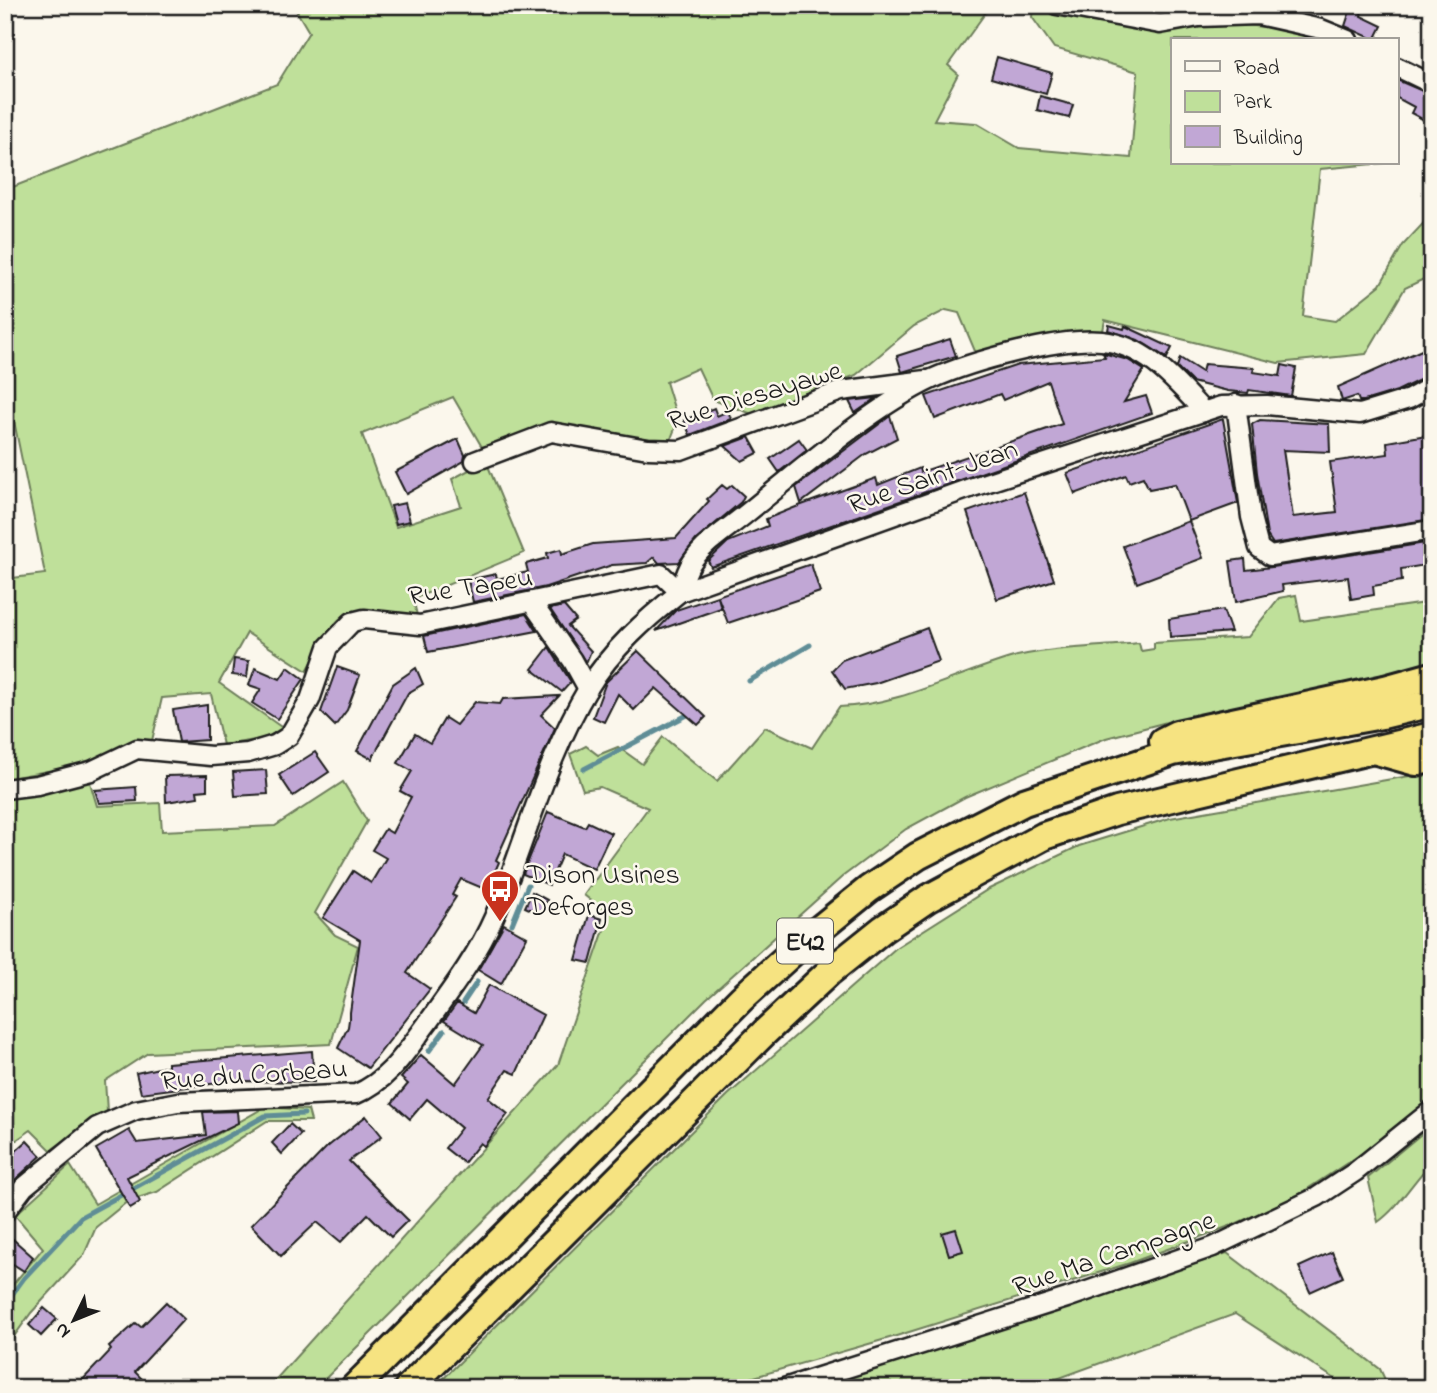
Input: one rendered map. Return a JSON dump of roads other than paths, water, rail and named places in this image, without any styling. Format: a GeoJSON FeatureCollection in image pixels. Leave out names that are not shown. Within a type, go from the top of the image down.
{"type":"FeatureCollection","features":[{"type":"Feature","properties":{"kind":"highway"},"geometry":{"type":"LineString","coordinates":[[1090,778],[1177,734],[1385,690],[1432,676]]}},
{"type":"Feature","properties":{"kind":"highway","name":"E42"},"geometry":{"type":"LineString","coordinates":[[355,1388],[722,1017],[806,940],[918,856],[1024,802],[1173,752],[1382,715],[1432,703]]}},
{"type":"Feature","properties":{"kind":"highway","name":"E42"},"geometry":{"type":"LineString","coordinates":[[408,1388],[774,1024],[874,936],[927,899],[1044,836],[1117,811],[1432,736]]}},
{"type":"Feature","properties":{"kind":"highway"},"geometry":{"type":"LineString","coordinates":[[1377,751],[1416,762],[1432,759]]}},
{"type":"Feature","properties":{"kind":"street"},"geometry":{"type":"LineString","coordinates":[[1056,5],[1160,24],[1234,14],[1258,15],[1321,29],[1343,38]]}},
{"type":"Feature","properties":{"kind":"street"},"geometry":{"type":"LineString","coordinates":[[1398,67],[1432,84]]}},
{"type":"Feature","properties":{"kind":"street","name":"Rue Diesayawe"},"geometry":{"type":"LineString","coordinates":[[680,592],[692,562],[711,542],[836,443],[930,380],[971,363],[1068,343],[1102,341],[1131,348],[1169,374],[1203,412]]}},
{"type":"Feature","properties":{"kind":"street","name":"Rue Diesayawe"},"geometry":{"type":"LineString","coordinates":[[475,461],[551,432],[648,449],[681,450],[841,391],[930,380]]}},
{"type":"Feature","properties":{"kind":"street","name":"Rue Saint-Jean"},"geometry":{"type":"LineString","coordinates":[[680,592],[973,487],[1203,412],[1236,404],[1360,414],[1409,399],[1432,386]]}},
{"type":"Feature","properties":{"kind":"street"},"geometry":{"type":"LineString","coordinates":[[1236,404],[1251,517],[1259,548],[1270,555],[1432,530]]}},
{"type":"Feature","properties":{"kind":"street","name":"Rue Tapeu"},"geometry":{"type":"LineString","coordinates":[[5,789],[37,785],[91,771],[137,749],[211,756],[248,753],[275,746],[289,736],[310,700],[328,648],[338,632],[352,622],[364,619],[420,625],[661,574],[680,592]]}},
{"type":"Feature","properties":{"kind":"street","name":"Rue du Corbeau"},"geometry":{"type":"LineString","coordinates":[[5,1212],[24,1186],[97,1127],[135,1110],[178,1102],[356,1094],[373,1087],[400,1061],[470,961],[493,919],[538,799],[588,689],[613,653],[646,619],[680,592]]}},
{"type":"Feature","properties":{"kind":"street"},"geometry":{"type":"LineString","coordinates":[[532,603],[588,689]]}},
{"type":"Feature","properties":{"kind":"street","name":"Rue Ma Campagne"},"geometry":{"type":"LineString","coordinates":[[784,1388],[1067,1298],[1213,1247],[1317,1197],[1355,1172],[1432,1110]]}},
{"type":"Feature","properties":{"kind":"waterway"},"geometry":{"type":"LineString","coordinates":[[749,681],[810,645]]}},
{"type":"Feature","properties":{"kind":"waterway"},"geometry":{"type":"LineString","coordinates":[[584,769],[693,712]]}},
{"type":"Feature","properties":{"kind":"waterway"},"geometry":{"type":"LineString","coordinates":[[512,924],[528,885]]}},
{"type":"Feature","properties":{"kind":"waterway"},"geometry":{"type":"LineString","coordinates":[[463,1003],[477,982]]}},
{"type":"Feature","properties":{"kind":"waterway"},"geometry":{"type":"LineString","coordinates":[[429,1051],[444,1031]]}},
{"type":"Feature","properties":{"kind":"waterway"},"geometry":{"type":"LineString","coordinates":[[5,1304],[24,1278],[81,1217],[265,1116],[304,1114]]}},
{"type":"Feature","properties":{"kind":"place","name":"Dison Usines Deforges"},"geometry":{"type":"Point","coordinates":[500,923]}}]}
